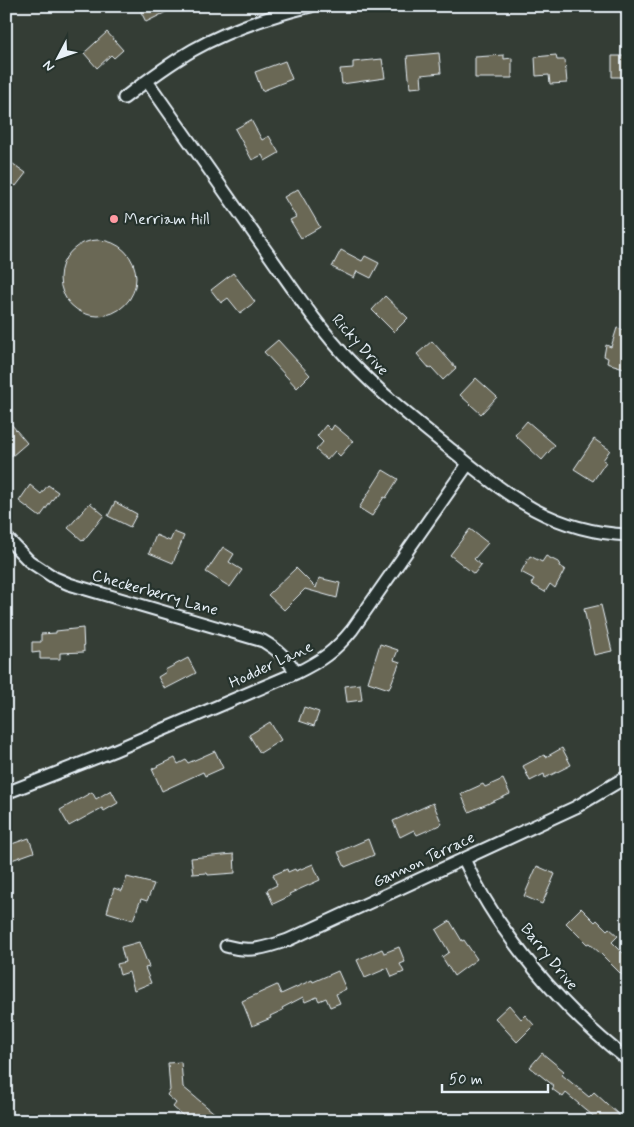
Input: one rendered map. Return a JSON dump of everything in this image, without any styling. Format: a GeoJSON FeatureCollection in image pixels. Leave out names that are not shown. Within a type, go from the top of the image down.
{"type":"FeatureCollection","features":[{"type":"Feature","properties":{"kind":"street"},"geometry":{"type":"LineString","coordinates":[[124,98],[193,50],[220,37],[281,14],[311,6]]}},
{"type":"Feature","properties":{"kind":"street","name":"Ricky Drive"},"geometry":{"type":"LineString","coordinates":[[147,81],[327,335],[348,359],[388,398],[468,464],[517,501],[551,518],[577,528],[628,535]]}},
{"type":"Feature","properties":{"kind":"street","name":"Hodder Lane"},"geometry":{"type":"LineString","coordinates":[[6,793],[113,751],[296,673],[324,658],[342,643],[468,464]]}},
{"type":"Feature","properties":{"kind":"street","name":"Checkerberry Lane"},"geometry":{"type":"LineString","coordinates":[[6,537],[29,561],[55,578],[86,590],[263,641],[282,654],[291,663],[296,673]]}},
{"type":"Feature","properties":{"kind":"street","name":"Gannon Terrace"},"geometry":{"type":"LineString","coordinates":[[226,946],[248,951],[273,946],[576,807],[628,776]]}},
{"type":"Feature","properties":{"kind":"street","name":"Barry Drive"},"geometry":{"type":"LineString","coordinates":[[464,859],[485,900],[536,970],[588,1025],[628,1060]]}},
{"type":"Feature","properties":{"kind":"building"},"geometry":{"type":"Polygon","coordinates":[[[138,6],[178,6],[146,22],[138,6]]]}},
{"type":"Feature","properties":{"kind":"building"},"geometry":{"type":"Polygon","coordinates":[[[107,32],[123,50],[114,58],[111,55],[97,68],[84,53],[107,32]]]}},
{"type":"Feature","properties":{"kind":"building"},"geometry":{"type":"Polygon","coordinates":[[[439,53],[441,73],[421,75],[422,87],[410,88],[407,56],[439,53]]]}},
{"type":"Feature","properties":{"kind":"building"},"geometry":{"type":"Polygon","coordinates":[[[504,55],[504,59],[512,58],[512,78],[475,78],[475,57],[504,55]]]}},
{"type":"Feature","properties":{"kind":"building"},"geometry":{"type":"Polygon","coordinates":[[[556,55],[557,60],[565,60],[567,83],[550,84],[549,75],[536,76],[535,57],[556,55]]]}},
{"type":"Feature","properties":{"kind":"building"},"geometry":{"type":"Polygon","coordinates":[[[612,56],[628,56],[627,77],[612,77],[612,56]]]}},
{"type":"Feature","properties":{"kind":"building"},"geometry":{"type":"Polygon","coordinates":[[[382,59],[385,78],[342,84],[340,69],[353,68],[353,62],[382,59]]]}},
{"type":"Feature","properties":{"kind":"building"},"geometry":{"type":"Polygon","coordinates":[[[285,61],[292,79],[262,91],[255,72],[285,61]]]}},
{"type":"Feature","properties":{"kind":"building"},"geometry":{"type":"Polygon","coordinates":[[[251,120],[262,140],[269,136],[279,153],[265,161],[262,155],[252,160],[235,129],[251,120]]]}},
{"type":"Feature","properties":{"kind":"building"},"geometry":{"type":"Polygon","coordinates":[[[6,159],[26,173],[16,186],[13,184],[6,194],[6,159]]]}},
{"type":"Feature","properties":{"kind":"building"},"geometry":{"type":"Polygon","coordinates":[[[298,189],[320,227],[301,238],[290,220],[296,217],[284,197],[298,189]]]}},
{"type":"Feature","properties":{"kind":"building"},"geometry":{"type":"Polygon","coordinates":[[[98,240],[113,243],[125,251],[133,263],[136,278],[133,293],[125,305],[113,313],[98,316],[83,313],[71,305],[63,293],[60,278],[63,263],[71,251],[83,243],[98,240]]]}},
{"type":"Feature","properties":{"kind":"building"},"geometry":{"type":"Polygon","coordinates":[[[341,250],[362,261],[365,256],[379,263],[371,278],[357,271],[354,278],[332,267],[341,250]]]}},
{"type":"Feature","properties":{"kind":"building"},"geometry":{"type":"Polygon","coordinates":[[[233,273],[255,302],[240,313],[228,298],[221,303],[211,290],[233,273]]]}},
{"type":"Feature","properties":{"kind":"building"},"geometry":{"type":"Polygon","coordinates":[[[385,296],[408,318],[394,332],[372,310],[385,296]]]}},
{"type":"Feature","properties":{"kind":"building"},"geometry":{"type":"Polygon","coordinates":[[[617,328],[628,331],[628,356],[624,368],[607,363],[608,358],[604,356],[606,345],[611,347],[617,328]]]}},
{"type":"Feature","properties":{"kind":"building"},"geometry":{"type":"Polygon","coordinates":[[[278,340],[310,375],[297,388],[264,352],[278,340]]]}},
{"type":"Feature","properties":{"kind":"building"},"geometry":{"type":"Polygon","coordinates":[[[432,341],[456,368],[443,380],[417,354],[432,341]]]}},
{"type":"Feature","properties":{"kind":"building"},"geometry":{"type":"Polygon","coordinates":[[[476,378],[497,397],[481,414],[460,395],[476,378]]]}},
{"type":"Feature","properties":{"kind":"building"},"geometry":{"type":"Polygon","coordinates":[[[6,418],[27,443],[12,456],[6,449],[6,418]]]}},
{"type":"Feature","properties":{"kind":"building"},"geometry":{"type":"Polygon","coordinates":[[[527,421],[555,445],[542,460],[515,435],[527,421]]]}},
{"type":"Feature","properties":{"kind":"building"},"geometry":{"type":"Polygon","coordinates":[[[326,425],[331,430],[334,425],[353,441],[340,456],[335,451],[327,460],[316,450],[323,442],[317,436],[326,425]]]}},
{"type":"Feature","properties":{"kind":"building"},"geometry":{"type":"Polygon","coordinates":[[[594,439],[610,450],[603,460],[606,462],[593,481],[574,469],[594,439]]]}},
{"type":"Feature","properties":{"kind":"building"},"geometry":{"type":"Polygon","coordinates":[[[383,470],[398,479],[372,516],[359,508],[383,470]]]}},
{"type":"Feature","properties":{"kind":"building"},"geometry":{"type":"Polygon","coordinates":[[[30,485],[41,494],[48,485],[58,492],[40,517],[19,501],[30,485]]]}},
{"type":"Feature","properties":{"kind":"building"},"geometry":{"type":"Polygon","coordinates":[[[115,502],[137,514],[130,527],[108,516],[115,502]]]}},
{"type":"Feature","properties":{"kind":"building"},"geometry":{"type":"Polygon","coordinates":[[[90,503],[104,515],[83,541],[68,528],[90,503]]]}},
{"type":"Feature","properties":{"kind":"building"},"geometry":{"type":"Polygon","coordinates":[[[470,529],[488,543],[474,559],[481,565],[474,574],[450,555],[470,529]]]}},
{"type":"Feature","properties":{"kind":"building"},"geometry":{"type":"Polygon","coordinates":[[[174,532],[184,536],[173,563],[149,553],[156,535],[170,541],[174,532]]]}},
{"type":"Feature","properties":{"kind":"building"},"geometry":{"type":"Polygon","coordinates":[[[223,547],[234,554],[229,562],[242,570],[230,587],[206,572],[223,547]]]}},
{"type":"Feature","properties":{"kind":"building"},"geometry":{"type":"Polygon","coordinates":[[[530,556],[542,562],[546,556],[560,563],[559,566],[565,569],[555,588],[550,584],[545,592],[531,584],[534,579],[521,572],[530,556]]]}},
{"type":"Feature","properties":{"kind":"building"},"geometry":{"type":"Polygon","coordinates":[[[296,568],[316,588],[319,578],[340,583],[337,598],[305,589],[284,610],[268,595],[296,568]]]}},
{"type":"Feature","properties":{"kind":"building"},"geometry":{"type":"Polygon","coordinates":[[[601,605],[612,651],[594,655],[584,609],[601,605]]]}},
{"type":"Feature","properties":{"kind":"building"},"geometry":{"type":"Polygon","coordinates":[[[83,628],[84,652],[60,653],[60,659],[40,659],[40,652],[32,653],[32,642],[41,642],[41,634],[83,628]]]}},
{"type":"Feature","properties":{"kind":"building"},"geometry":{"type":"Polygon","coordinates":[[[380,644],[398,650],[394,660],[400,662],[389,689],[368,682],[380,644]]]}},
{"type":"Feature","properties":{"kind":"building"},"geometry":{"type":"Polygon","coordinates":[[[188,658],[196,673],[165,689],[158,677],[166,672],[165,670],[188,658]]]}},
{"type":"Feature","properties":{"kind":"building"},"geometry":{"type":"Polygon","coordinates":[[[360,684],[362,700],[347,702],[345,686],[360,684]]]}},
{"type":"Feature","properties":{"kind":"building"},"geometry":{"type":"Polygon","coordinates":[[[304,707],[319,712],[314,726],[299,721],[304,707]]]}},
{"type":"Feature","properties":{"kind":"building"},"geometry":{"type":"Polygon","coordinates":[[[270,722],[281,740],[260,753],[249,735],[270,722]]]}},
{"type":"Feature","properties":{"kind":"building"},"geometry":{"type":"Polygon","coordinates":[[[562,748],[571,765],[545,778],[544,774],[530,781],[523,766],[562,748]]]}},
{"type":"Feature","properties":{"kind":"building"},"geometry":{"type":"Polygon","coordinates":[[[215,751],[223,768],[205,776],[203,772],[162,791],[152,769],[175,758],[178,764],[186,760],[188,763],[215,751]]]}},
{"type":"Feature","properties":{"kind":"building"},"geometry":{"type":"Polygon","coordinates":[[[503,779],[510,794],[469,812],[461,794],[483,784],[485,787],[503,779]]]}},
{"type":"Feature","properties":{"kind":"building"},"geometry":{"type":"Polygon","coordinates":[[[111,790],[118,803],[104,811],[102,808],[69,826],[60,810],[92,792],[96,799],[111,790]]]}},
{"type":"Feature","properties":{"kind":"building"},"geometry":{"type":"Polygon","coordinates":[[[433,803],[442,824],[417,835],[414,830],[400,837],[393,821],[433,803]]]}},
{"type":"Feature","properties":{"kind":"building"},"geometry":{"type":"Polygon","coordinates":[[[29,838],[34,852],[6,862],[6,846],[29,838]]]}},
{"type":"Feature","properties":{"kind":"building"},"geometry":{"type":"Polygon","coordinates":[[[368,839],[374,855],[345,867],[338,852],[368,839]]]}},
{"type":"Feature","properties":{"kind":"building"},"geometry":{"type":"Polygon","coordinates":[[[234,854],[235,873],[193,874],[191,858],[234,854]]]}},
{"type":"Feature","properties":{"kind":"building"},"geometry":{"type":"Polygon","coordinates":[[[313,864],[320,880],[289,894],[290,896],[273,904],[267,890],[277,885],[273,875],[287,869],[288,872],[295,869],[296,871],[313,864]]]}},
{"type":"Feature","properties":{"kind":"building"},"geometry":{"type":"Polygon","coordinates":[[[537,866],[555,874],[542,904],[524,896],[537,866]]]}},
{"type":"Feature","properties":{"kind":"building"},"geometry":{"type":"Polygon","coordinates":[[[127,877],[154,884],[147,901],[141,899],[133,920],[107,912],[114,888],[122,891],[127,877]]]}},
{"type":"Feature","properties":{"kind":"building"},"geometry":{"type":"Polygon","coordinates":[[[581,908],[595,922],[597,920],[607,930],[609,928],[618,936],[612,942],[628,958],[628,981],[566,923],[581,908]]]}},
{"type":"Feature","properties":{"kind":"building"},"geometry":{"type":"Polygon","coordinates":[[[450,921],[462,941],[464,940],[477,959],[454,976],[442,957],[449,952],[436,930],[450,921]]]}},
{"type":"Feature","properties":{"kind":"building"},"geometry":{"type":"Polygon","coordinates":[[[139,942],[149,967],[145,968],[151,983],[134,990],[129,972],[120,975],[117,964],[125,962],[121,947],[139,942]]]}},
{"type":"Feature","properties":{"kind":"building"},"geometry":{"type":"Polygon","coordinates":[[[399,947],[405,962],[400,964],[404,972],[392,977],[388,968],[365,978],[357,960],[382,949],[384,953],[399,947]]]}},
{"type":"Feature","properties":{"kind":"building"},"geometry":{"type":"Polygon","coordinates":[[[338,971],[346,989],[336,994],[340,1003],[330,1007],[326,998],[319,1001],[317,997],[305,1002],[303,997],[282,1008],[283,1010],[270,1016],[271,1018],[252,1026],[242,1001],[277,985],[281,994],[338,971]]]}},
{"type":"Feature","properties":{"kind":"building"},"geometry":{"type":"Polygon","coordinates":[[[509,1005],[521,1019],[525,1015],[534,1025],[517,1042],[495,1018],[509,1005]]]}},
{"type":"Feature","properties":{"kind":"building"},"geometry":{"type":"Polygon","coordinates":[[[542,1053],[564,1071],[561,1074],[589,1097],[594,1092],[619,1115],[613,1121],[599,1121],[566,1093],[563,1097],[552,1089],[554,1086],[530,1067],[542,1053]]]}},
{"type":"Feature","properties":{"kind":"building"},"geometry":{"type":"Polygon","coordinates":[[[181,1062],[183,1087],[224,1121],[189,1121],[173,1107],[176,1103],[167,1095],[170,1090],[168,1063],[181,1062]]]}},
{"type":"Feature","properties":{"kind":"place","name":"Merriam Hill"},"geometry":{"type":"Point","coordinates":[114,219]}}]}
